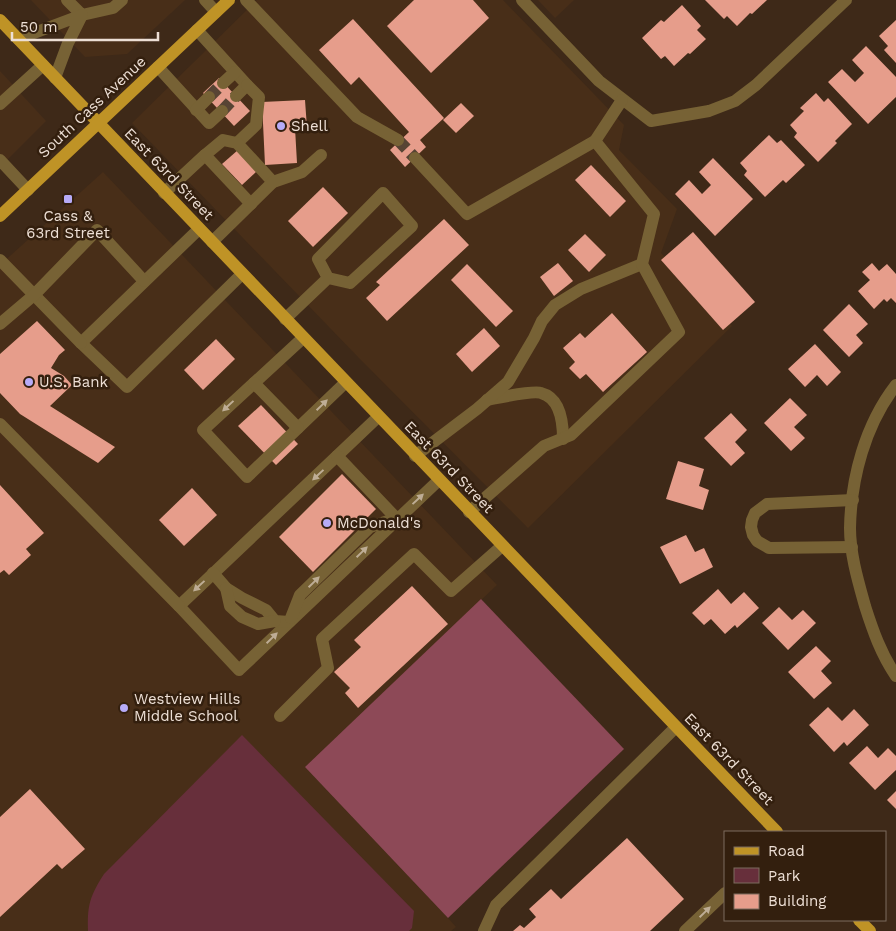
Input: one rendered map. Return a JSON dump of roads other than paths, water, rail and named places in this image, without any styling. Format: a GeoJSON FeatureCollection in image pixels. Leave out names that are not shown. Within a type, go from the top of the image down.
{"type":"FeatureCollection","features":[{"type":"Feature","properties":{"kind":"main road","name":"South Cass Avenue"},"geometry":{"type":"LineString","coordinates":[[0,216],[229,0]]}},
{"type":"Feature","properties":{"kind":"main road","name":"East 63rd Street"},"geometry":{"type":"LineString","coordinates":[[0,20],[415,456],[776,831]]}},
{"type":"Feature","properties":{"kind":"main road"},"geometry":{"type":"LineString","coordinates":[[860,921],[870,931]]}},
{"type":"Feature","properties":{"kind":"street"},"geometry":{"type":"LineString","coordinates":[[67,0],[82,15]]}},
{"type":"Feature","properties":{"kind":"street"},"geometry":{"type":"LineString","coordinates":[[18,39],[82,15],[113,8],[122,0]]}},
{"type":"Feature","properties":{"kind":"street"},"geometry":{"type":"LineString","coordinates":[[204,0],[216,12]]}},
{"type":"Feature","properties":{"kind":"street"},"geometry":{"type":"LineString","coordinates":[[246,0],[357,116],[398,140]]}},
{"type":"Feature","properties":{"kind":"street"},"geometry":{"type":"LineString","coordinates":[[522,0],[599,81],[651,121],[719,108],[735,101],[756,85],[846,0]]}},
{"type":"Feature","properties":{"kind":"street"},"geometry":{"type":"LineString","coordinates":[[55,78],[68,43],[82,15]]}},
{"type":"Feature","properties":{"kind":"street"},"geometry":{"type":"LineString","coordinates":[[197,30],[259,98],[256,125],[237,143]]}},
{"type":"Feature","properties":{"kind":"street"},"geometry":{"type":"LineString","coordinates":[[0,104],[43,66]]}},
{"type":"Feature","properties":{"kind":"street"},"geometry":{"type":"LineString","coordinates":[[158,67],[223,140],[237,143],[274,182]]}},
{"type":"Feature","properties":{"kind":"street"},"geometry":{"type":"LineString","coordinates":[[223,84],[235,72]]}},
{"type":"Feature","properties":{"kind":"street"},"geometry":{"type":"LineString","coordinates":[[236,96],[247,85]]}},
{"type":"Feature","properties":{"kind":"street"},"geometry":{"type":"LineString","coordinates":[[196,110],[209,98]]}},
{"type":"Feature","properties":{"kind":"street"},"geometry":{"type":"LineString","coordinates":[[415,158],[467,214],[595,141],[622,100]]}},
{"type":"Feature","properties":{"kind":"street"},"geometry":{"type":"LineString","coordinates":[[209,124],[222,111]]}},
{"type":"Feature","properties":{"kind":"street"},"geometry":{"type":"LineString","coordinates":[[164,193],[223,140]]}},
{"type":"Feature","properties":{"kind":"street"},"geometry":{"type":"LineString","coordinates":[[470,512],[544,446],[571,436],[679,332],[642,264],[654,214],[595,141]]}},
{"type":"Feature","properties":{"kind":"street"},"geometry":{"type":"LineString","coordinates":[[212,242],[274,182],[302,172],[321,155]]}},
{"type":"Feature","properties":{"kind":"street"},"geometry":{"type":"LineString","coordinates":[[206,156],[251,204]]}},
{"type":"Feature","properties":{"kind":"street"},"geometry":{"type":"LineString","coordinates":[[0,160],[28,190]]}},
{"type":"Feature","properties":{"kind":"street"},"geometry":{"type":"LineString","coordinates":[[383,193],[412,226],[350,282],[328,278],[318,259],[383,193]]}},
{"type":"Feature","properties":{"kind":"street"},"geometry":{"type":"LineString","coordinates":[[81,343],[199,229]]}},
{"type":"Feature","properties":{"kind":"street"},"geometry":{"type":"LineString","coordinates":[[0,324],[34,295],[97,230],[144,281]]}},
{"type":"Feature","properties":{"kind":"street"},"geometry":{"type":"LineString","coordinates":[[0,260],[127,387],[242,274]]}},
{"type":"Feature","properties":{"kind":"street"},"geometry":{"type":"LineString","coordinates":[[415,456],[508,382],[542,321],[555,305],[581,290],[642,264]]}},
{"type":"Feature","properties":{"kind":"street"},"geometry":{"type":"LineString","coordinates":[[284,318],[328,278]]}},
{"type":"Feature","properties":{"kind":"street"},"geometry":{"type":"LineString","coordinates":[[303,338],[203,430],[247,477],[346,382]]}},
{"type":"Feature","properties":{"kind":"street"},"geometry":{"type":"LineString","coordinates":[[254,383],[298,428]]}},
{"type":"Feature","properties":{"kind":"street"},"geometry":{"type":"LineString","coordinates":[[896,385],[882,406],[868,436],[855,476],[850,529],[856,571],[875,637],[896,676]]}},
{"type":"Feature","properties":{"kind":"street"},"geometry":{"type":"LineString","coordinates":[[487,400],[540,392],[554,401],[562,421],[563,438]]}},
{"type":"Feature","properties":{"kind":"street"},"geometry":{"type":"LineString","coordinates":[[179,606],[378,417]]}},
{"type":"Feature","properties":{"kind":"street"},"geometry":{"type":"LineString","coordinates":[[0,424],[179,606],[238,670],[439,480]]}},
{"type":"Feature","properties":{"kind":"street"},"geometry":{"type":"LineString","coordinates":[[337,456],[397,519]]}},
{"type":"Feature","properties":{"kind":"street"},"geometry":{"type":"LineString","coordinates":[[852,547],[769,548],[762,546],[756,541],[751,527],[755,513],[766,504],[853,500]]}},
{"type":"Feature","properties":{"kind":"street"},"geometry":{"type":"LineString","coordinates":[[280,716],[328,668],[322,639],[414,554],[451,591],[502,546]]}},
{"type":"Feature","properties":{"kind":"street"},"geometry":{"type":"LineString","coordinates":[[214,573],[226,588],[266,610],[275,621],[289,622]]}},
{"type":"Feature","properties":{"kind":"street"},"geometry":{"type":"LineString","coordinates":[[484,931],[496,905],[676,728]]}},
{"type":"Feature","properties":{"kind":"street"},"geometry":{"type":"LineString","coordinates":[[685,931],[724,894]]}},
{"type":"Feature","properties":{"kind":"tunnel"},"geometry":{"type":"LineString","coordinates":[[209,97],[223,83]]}},
{"type":"Feature","properties":{"kind":"tunnel"},"geometry":{"type":"LineString","coordinates":[[222,111],[236,96]]}},
{"type":"Feature","properties":{"kind":"tunnel"},"geometry":{"type":"LineString","coordinates":[[398,140],[415,158]]}},
{"type":"Feature","properties":{"kind":"place","name":"Shell"},"geometry":{"type":"Point","coordinates":[281,126]}},
{"type":"Feature","properties":{"kind":"place","name":"Cass & 63rd Street"},"geometry":{"type":"Point","coordinates":[68,199]}},
{"type":"Feature","properties":{"kind":"place","name":"U.S. Bank"},"geometry":{"type":"Point","coordinates":[29,382]}},
{"type":"Feature","properties":{"kind":"place","name":"McDonald's"},"geometry":{"type":"Point","coordinates":[327,523]}},
{"type":"Feature","properties":{"kind":"place","name":"Westview Hills Middle School"},"geometry":{"type":"Point","coordinates":[124,708]}}]}
